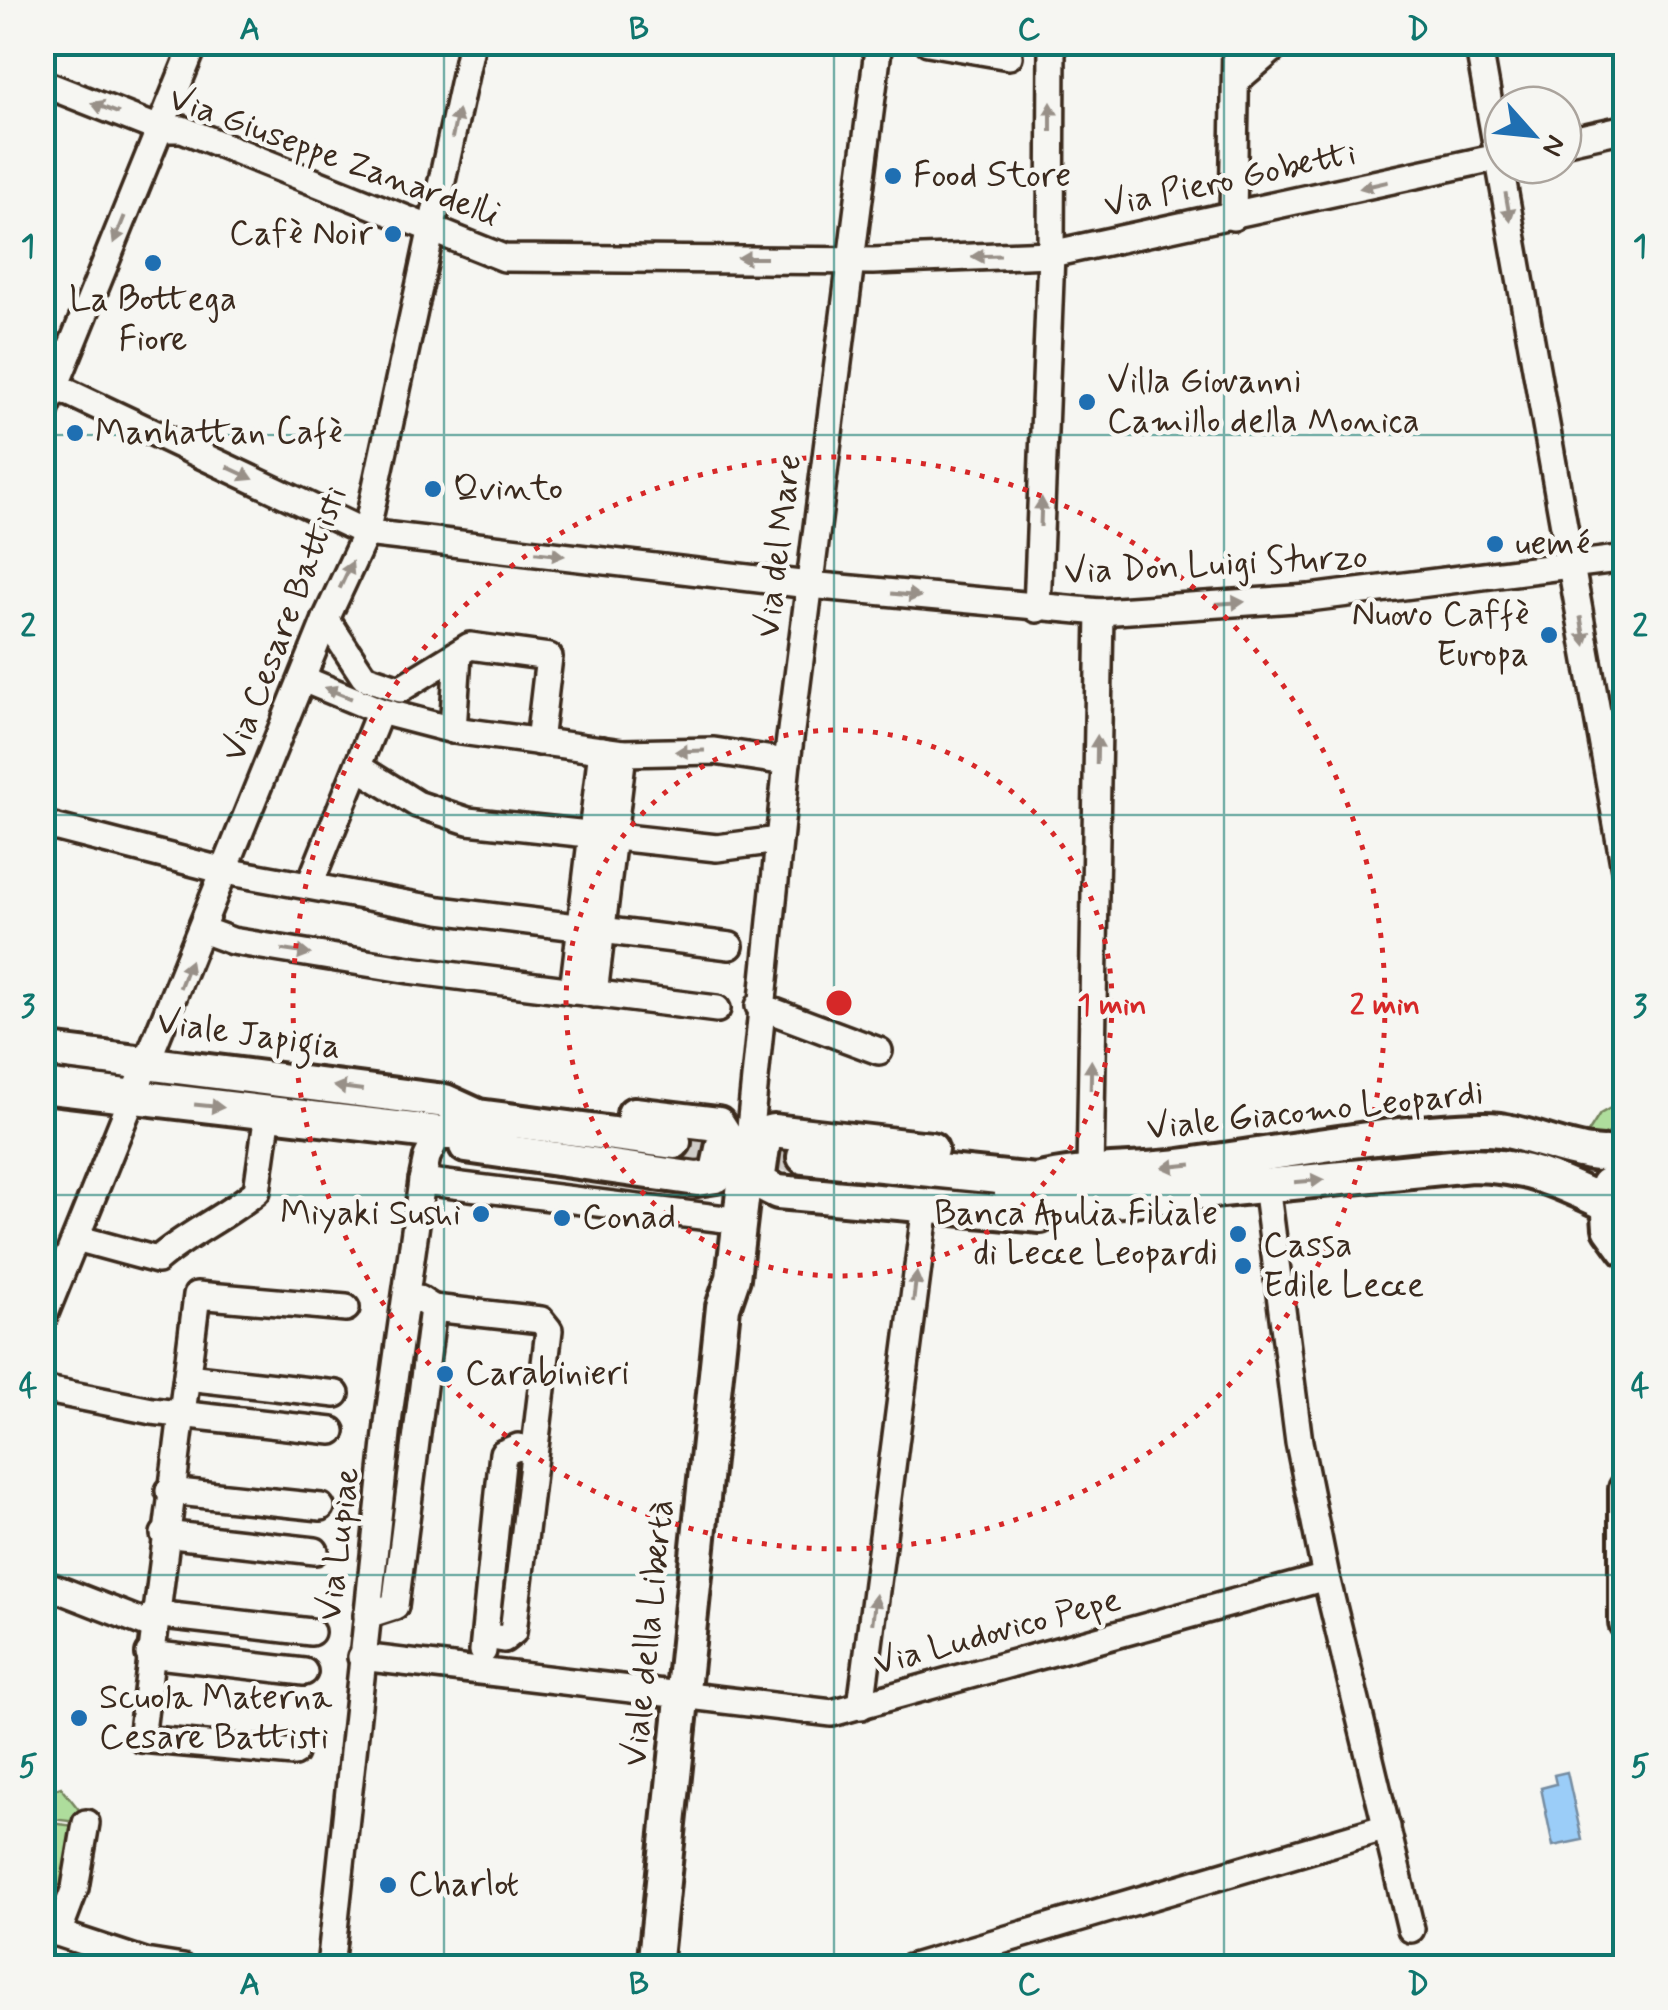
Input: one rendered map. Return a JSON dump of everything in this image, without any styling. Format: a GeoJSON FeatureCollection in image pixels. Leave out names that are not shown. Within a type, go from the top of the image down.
{"type":"FeatureCollection","features":[{"type":"Feature","properties":{"kind":"main road","name":"Viale Japigia"},"geometry":{"type":"LineString","coordinates":[[42,1050],[150,1061],[442,1117],[476,1130],[674,1149]]}},
{"type":"Feature","properties":{"kind":"main road","name":"Viale Japigia"},"geometry":{"type":"LineString","coordinates":[[42,1086],[268,1113],[442,1117],[478,1095],[714,1121]]}},
{"type":"Feature","properties":{"kind":"main road","name":"Viale Japigia"},"geometry":{"type":"LineString","coordinates":[[442,1117],[474,1150],[697,1179]]}},
{"type":"Feature","properties":{"kind":"main road"},"geometry":{"type":"LineString","coordinates":[[697,1179],[713,1178],[720,1170],[725,1135],[714,1121]]}},
{"type":"Feature","properties":{"kind":"main road","name":"Viale Giacomo Leopardi"},"geometry":{"type":"LineString","coordinates":[[786,1129],[1040,1164],[1078,1183],[1266,1185],[1471,1165],[1512,1166],[1542,1174],[1605,1203],[1614,1168],[1626,1153]]}},
{"type":"Feature","properties":{"kind":"main road"},"geometry":{"type":"LineString","coordinates":[[786,1129],[765,1133],[760,1141],[758,1182],[795,1174]]}},
{"type":"Feature","properties":{"kind":"main road","name":"Viale Giacomo Leopardi"},"geometry":{"type":"LineString","coordinates":[[795,1174],[1047,1198],[1078,1183],[1482,1129],[1533,1134],[1582,1152],[1626,1153]]}},
{"type":"Feature","properties":{"kind":"main road","name":"Viale della Libertà"},"geometry":{"type":"LineString","coordinates":[[654,1968],[723,1308],[733,1278],[730,1216],[741,1157]]}},
{"type":"Feature","properties":{"kind":"main road","name":"Viale Giacomo Leopardi"},"geometry":{"type":"LineString","coordinates":[[795,1174],[926,1206],[1042,1216],[1078,1183]]}},
{"type":"Feature","properties":{"kind":"main road"},"geometry":{"type":"LineString","coordinates":[[697,1179],[714,1188],[730,1216],[795,1174]]}},
{"type":"Feature","properties":{"kind":"main road"},"geometry":{"type":"LineString","coordinates":[[1605,1203],[1622,1251]]}},
{"type":"Feature","properties":{"kind":"main road"},"geometry":{"type":"LineString","coordinates":[[1626,1489],[1626,1623]]}},
{"type":"Feature","properties":{"kind":"street"},"geometry":{"type":"LineString","coordinates":[[42,419],[50,383],[195,42]]}},
{"type":"Feature","properties":{"kind":"street","name":"Via Cesare Battisti"},"geometry":{"type":"LineString","coordinates":[[42,1321],[326,619],[366,532],[472,42]]}},
{"type":"Feature","properties":{"kind":"street","name":"Via del Mare"},"geometry":{"type":"LineString","coordinates":[[741,1157],[748,1097],[758,1074],[754,1058],[787,762],[878,42]]}},
{"type":"Feature","properties":{"kind":"street"},"geometry":{"type":"LineString","coordinates":[[928,42],[1008,56]]}},
{"type":"Feature","properties":{"kind":"street"},"geometry":{"type":"LineString","coordinates":[[1037,609],[1051,254],[1052,42]]}},
{"type":"Feature","properties":{"kind":"street"},"geometry":{"type":"LineString","coordinates":[[1233,217],[1236,42]]}},
{"type":"Feature","properties":{"kind":"street"},"geometry":{"type":"LineString","coordinates":[[1237,80],[1280,42]]}},
{"type":"Feature","properties":{"kind":"street"},"geometry":{"type":"LineString","coordinates":[[1478,42],[1487,85]]}},
{"type":"Feature","properties":{"kind":"street","name":"Via Giuseppe Zanardelli"},"geometry":{"type":"LineString","coordinates":[[42,84],[159,130],[182,129],[504,258],[849,260]]}},
{"type":"Feature","properties":{"kind":"street"},"geometry":{"type":"LineString","coordinates":[[1583,138],[1626,128]]}},
{"type":"Feature","properties":{"kind":"street","name":"Via Piero Gobetti"},"geometry":{"type":"LineString","coordinates":[[849,260],[1051,254],[1483,161]]}},
{"type":"Feature","properties":{"kind":"street"},"geometry":{"type":"LineString","coordinates":[[1506,185],[1626,875]]}},
{"type":"Feature","properties":{"kind":"street","name":"Via Don Luigi Sturzo"},"geometry":{"type":"LineString","coordinates":[[50,383],[366,532],[809,585],[1100,612],[1308,598],[1572,568],[1626,558]]}},
{"type":"Feature","properties":{"kind":"street"},"geometry":{"type":"LineString","coordinates":[[1078,1183],[1100,612]]}},
{"type":"Feature","properties":{"kind":"street"},"geometry":{"type":"LineString","coordinates":[[326,619],[364,677],[400,689],[470,646],[548,658],[539,742]]}},
{"type":"Feature","properties":{"kind":"street"},"geometry":{"type":"LineString","coordinates":[[452,730],[458,655]]}},
{"type":"Feature","properties":{"kind":"street"},"geometry":{"type":"LineString","coordinates":[[303,679],[380,711],[452,730],[612,752],[714,751],[787,762]]}},
{"type":"Feature","properties":{"kind":"street"},"geometry":{"type":"LineString","coordinates":[[310,884],[380,711]]}},
{"type":"Feature","properties":{"kind":"street"},"geometry":{"type":"LineString","coordinates":[[584,992],[612,752]]}},
{"type":"Feature","properties":{"kind":"street"},"geometry":{"type":"LineString","coordinates":[[358,767],[417,804]]}},
{"type":"Feature","properties":{"kind":"street"},"geometry":{"type":"LineString","coordinates":[[346,794],[417,804],[468,821],[602,838],[717,848],[778,840]]}},
{"type":"Feature","properties":{"kind":"street"},"geometry":{"type":"LineString","coordinates":[[42,824],[225,871],[440,910],[730,946]]}},
{"type":"Feature","properties":{"kind":"street"},"geometry":{"type":"LineString","coordinates":[[202,930],[232,941],[392,968],[717,1009]]}},
{"type":"Feature","properties":{"kind":"street"},"geometry":{"type":"LineString","coordinates":[[760,1006],[879,1051]]}},
{"type":"Feature","properties":{"kind":"street"},"geometry":{"type":"LineString","coordinates":[[714,1121],[748,1097],[765,1118],[786,1129]]}},
{"type":"Feature","properties":{"kind":"street"},"geometry":{"type":"LineString","coordinates":[[76,1238],[157,1260],[181,1238],[228,1215],[256,1191],[268,1113]]}},
{"type":"Feature","properties":{"kind":"street","name":"Via Lupiae"},"geometry":{"type":"LineString","coordinates":[[330,1968],[361,1657],[406,1291],[426,1157],[442,1117]]}},
{"type":"Feature","properties":{"kind":"street"},"geometry":{"type":"LineString","coordinates":[[422,1181],[730,1216]]}},
{"type":"Feature","properties":{"kind":"street"},"geometry":{"type":"LineString","coordinates":[[1266,1185],[1300,1442],[1326,1577],[1411,1928]]}},
{"type":"Feature","properties":{"kind":"street"},"geometry":{"type":"LineString","coordinates":[[861,1706],[926,1206]]}},
{"type":"Feature","properties":{"kind":"street"},"geometry":{"type":"LineString","coordinates":[[406,1291],[434,1308],[542,1320],[549,1330],[513,1632],[504,1638],[486,1636],[481,1671]]}},
{"type":"Feature","properties":{"kind":"street"},"geometry":{"type":"LineString","coordinates":[[294,1753],[140,1739],[153,1620],[197,1295],[346,1308]]}},
{"type":"Feature","properties":{"kind":"street"},"geometry":{"type":"LineString","coordinates":[[367,1615],[395,1606],[434,1308]]}},
{"type":"Feature","properties":{"kind":"street"},"geometry":{"type":"LineString","coordinates":[[187,1377],[336,1394]]}},
{"type":"Feature","properties":{"kind":"street"},"geometry":{"type":"LineString","coordinates":[[42,1389],[181,1414],[332,1431]]}},
{"type":"Feature","properties":{"kind":"street"},"geometry":{"type":"LineString","coordinates":[[169,1491],[321,1507]]}},
{"type":"Feature","properties":{"kind":"street"},"geometry":{"type":"LineString","coordinates":[[164,1534],[315,1551]]}},
{"type":"Feature","properties":{"kind":"street","name":"Via Ludovico Pepe"},"geometry":{"type":"LineString","coordinates":[[361,1657],[832,1712],[1326,1577]]}},
{"type":"Feature","properties":{"kind":"street"},"geometry":{"type":"LineString","coordinates":[[42,1583],[153,1620],[311,1632]]}},
{"type":"Feature","properties":{"kind":"street"},"geometry":{"type":"LineString","coordinates":[[150,1654],[304,1672]]}},
{"type":"Feature","properties":{"kind":"street"},"geometry":{"type":"LineString","coordinates":[[86,1823],[75,1888],[50,1930],[145,1962],[183,1968]]}},
{"type":"Feature","properties":{"kind":"street"},"geometry":{"type":"LineString","coordinates":[[909,1968],[1387,1826]]}},
{"type":"Feature","properties":{"kind":"green space"},"geometry":{"type":"Polygon","coordinates":[[[1625,1100],[1625,1126],[1603,1136],[1586,1136],[1600,1114],[1625,1100]]]}},
{"type":"Feature","properties":{"kind":"green space"},"geometry":{"type":"Polygon","coordinates":[[[61,1787],[80,1811],[77,1822],[43,1818],[42,1794],[61,1787]]]}},
{"type":"Feature","properties":{"kind":"green space"},"geometry":{"type":"Polygon","coordinates":[[[43,1822],[75,1826],[63,1890],[43,1883],[43,1822]]]}},
{"type":"Feature","properties":{"kind":"water"},"geometry":{"type":"Polygon","coordinates":[[[1567,1772],[1582,1840],[1553,1846],[1541,1788],[1556,1784],[1554,1775],[1567,1772]]]}},
{"type":"Feature","properties":{"kind":"tunnel"},"geometry":{"type":"LineString","coordinates":[[674,1142],[804,1157]]}},
{"type":"Feature","properties":{"kind":"place","name":"Food Store"},"geometry":{"type":"Point","coordinates":[893,176]}},
{"type":"Feature","properties":{"kind":"place","name":"Cafè Noir"},"geometry":{"type":"Point","coordinates":[393,234]}},
{"type":"Feature","properties":{"kind":"place","name":"La Bottega Fiore"},"geometry":{"type":"Point","coordinates":[153,263]}},
{"type":"Feature","properties":{"kind":"place","name":"Villa Giovanni Camillo della Monica"},"geometry":{"type":"Point","coordinates":[1087,402]}},
{"type":"Feature","properties":{"kind":"place","name":"Manhattan Cafè"},"geometry":{"type":"Point","coordinates":[75,433]}},
{"type":"Feature","properties":{"kind":"place","name":"Qvinto"},"geometry":{"type":"Point","coordinates":[433,489]}},
{"type":"Feature","properties":{"kind":"place","name":"uemé"},"geometry":{"type":"Point","coordinates":[1495,544]}},
{"type":"Feature","properties":{"kind":"place","name":"Nuovo Caffè Europa"},"geometry":{"type":"Point","coordinates":[1549,635]}},
{"type":"Feature","properties":{"kind":"place","name":"Miyaki Sushi"},"geometry":{"type":"Point","coordinates":[481,1214]}},
{"type":"Feature","properties":{"kind":"place","name":"Conad"},"geometry":{"type":"Point","coordinates":[562,1218]}},
{"type":"Feature","properties":{"kind":"place","name":"Banca Apulia Filiale di Lecce Leopardi"},"geometry":{"type":"Point","coordinates":[1238,1234]}},
{"type":"Feature","properties":{"kind":"place","name":"Cassa Edile Lecce"},"geometry":{"type":"Point","coordinates":[1243,1266]}},
{"type":"Feature","properties":{"kind":"place","name":"Carabinieri"},"geometry":{"type":"Point","coordinates":[445,1374]}},
{"type":"Feature","properties":{"kind":"place","name":"Scuola Materna Cesare Battisti"},"geometry":{"type":"Point","coordinates":[79,1718]}},
{"type":"Feature","properties":{"kind":"place","name":"Charlot"},"geometry":{"type":"Point","coordinates":[388,1885]}}]}
